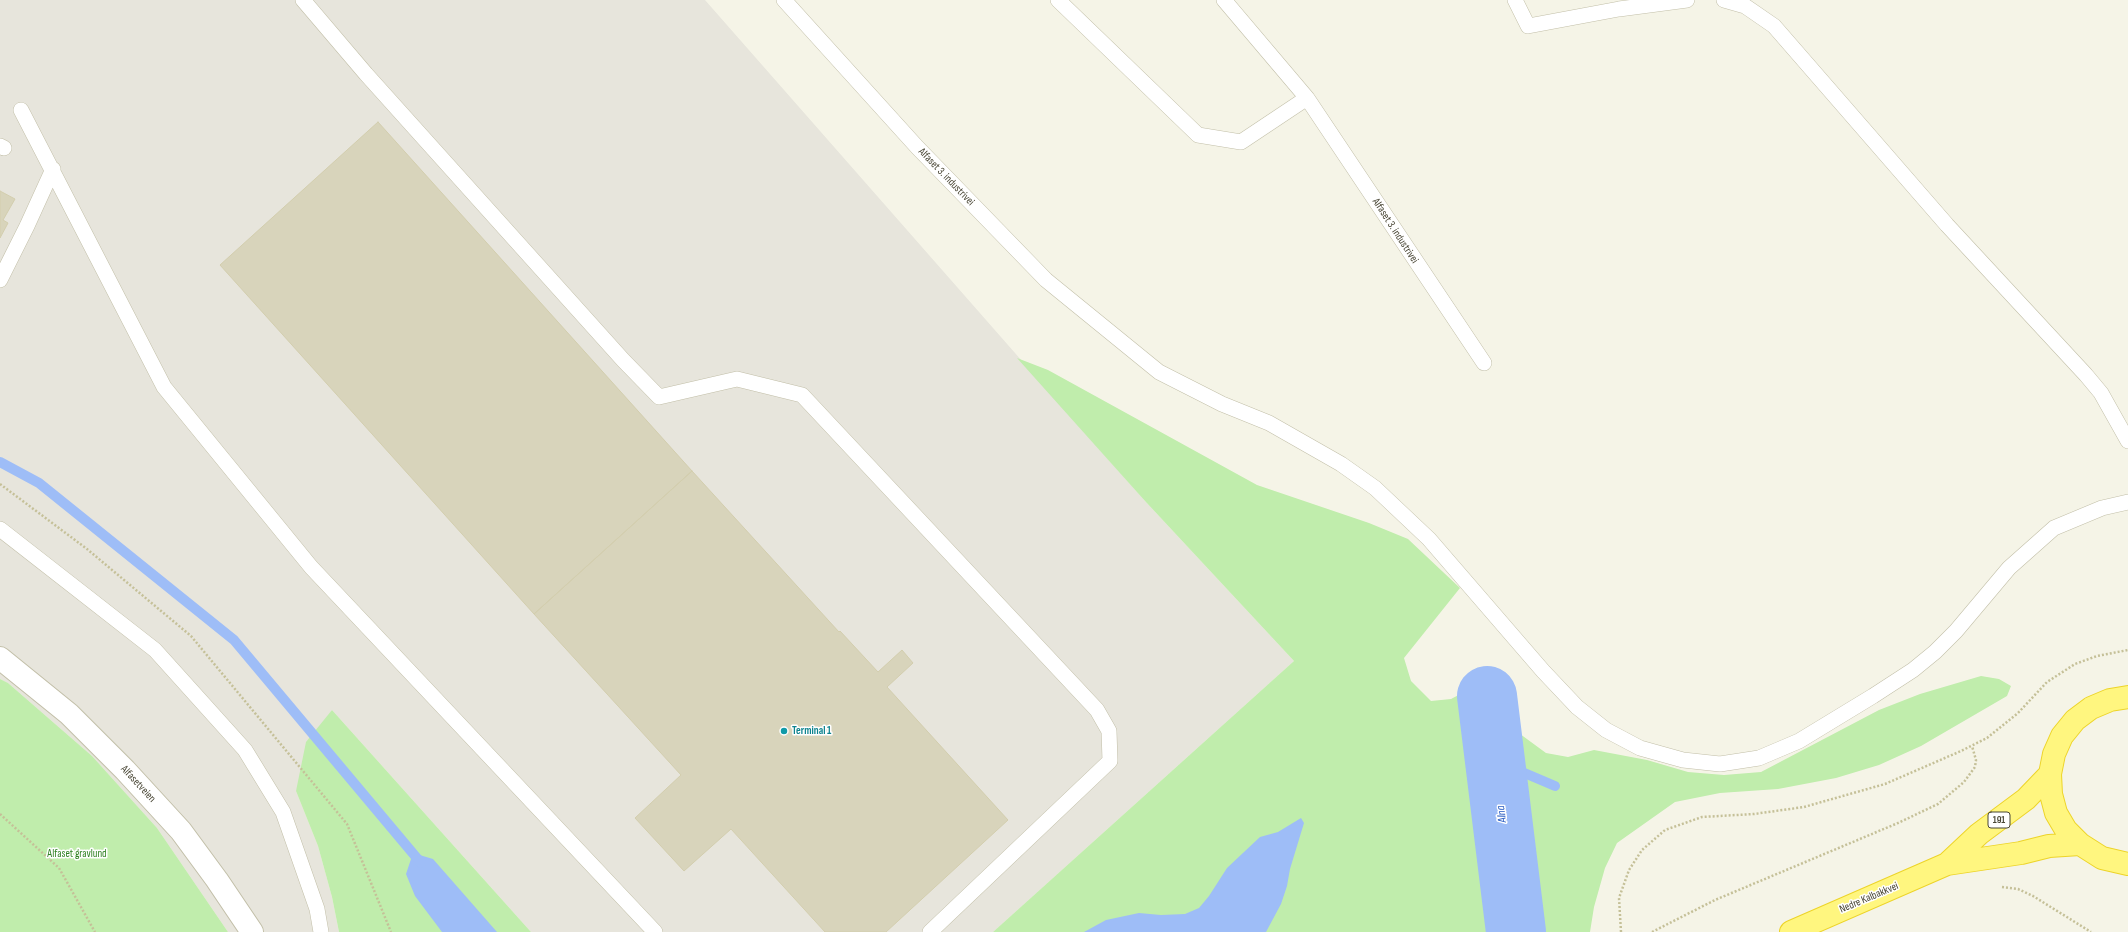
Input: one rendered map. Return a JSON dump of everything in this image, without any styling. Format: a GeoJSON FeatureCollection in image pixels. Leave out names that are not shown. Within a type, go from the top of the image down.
{"type":"FeatureCollection","features":[{"type":"Feature","properties":{"kind":"highway"},"geometry":{"type":"LineString","coordinates":[[2128,697],[2110,700],[2091,708],[2075,720],[2062,736],[2054,754],[2050,774],[2051,794],[2056,813],[2066,830],[2080,844],[2102,858],[2128,864]]}},
{"type":"Feature","properties":{"kind":"highway","name":"Nedre Kalbakkvei"},"geometry":{"type":"LineString","coordinates":[[1947,864],[1979,834],[2026,799],[2050,774]]}},
{"type":"Feature","properties":{"kind":"highway","name":"Nedre Kalbakkvei"},"geometry":{"type":"LineString","coordinates":[[1791,932],[1947,864],[2005,856],[2049,846],[2080,844]]}},
{"type":"Feature","properties":{"kind":"street","name":"Alfasetveien"},"geometry":{"type":"LineString","coordinates":[[0,658],[69,714],[125,770],[181,831],[217,880],[252,932]]}},
{"type":"Feature","properties":{"kind":"lane"},"geometry":{"type":"LineString","coordinates":[[303,0],[366,74],[623,360],[659,397],[737,379],[802,395],[1097,710],[1109,731],[1110,761],[930,932]]}},
{"type":"Feature","properties":{"kind":"lane","name":"Alfaset 3. industrivei"},"geometry":{"type":"LineString","coordinates":[[784,0],[917,147],[1046,280],[1159,372],[1222,404],[1269,423],[1341,464],[1375,488],[1429,539],[1543,671],[1577,707],[1606,730],[1640,748],[1683,760],[1720,764],[1759,758],[1787,746],[1826,725],[1913,670],[1935,652],[1956,631],[2010,568],[2054,528],[2102,508],[2128,502]]}},
{"type":"Feature","properties":{"kind":"lane"},"geometry":{"type":"LineString","coordinates":[[1058,0],[1198,135],[1241,142],[1307,98]]}},
{"type":"Feature","properties":{"kind":"lane","name":"Alfaset 3. industrivei"},"geometry":{"type":"LineString","coordinates":[[1224,0],[1307,98],[1484,363]]}},
{"type":"Feature","properties":{"kind":"lane"},"geometry":{"type":"LineString","coordinates":[[1515,0],[1528,26],[1619,9],[1687,0]]}},
{"type":"Feature","properties":{"kind":"lane"},"geometry":{"type":"LineString","coordinates":[[1724,0],[1745,6],[1774,26],[1947,225],[2086,375],[2105,398],[2128,441]]}},
{"type":"Feature","properties":{"kind":"lane"},"geometry":{"type":"LineString","coordinates":[[21,110],[53,169],[164,387],[311,568],[655,932]]}},
{"type":"Feature","properties":{"kind":"lane"},"geometry":{"type":"LineString","coordinates":[[0,280],[53,169]]}},
{"type":"Feature","properties":{"kind":"lane"},"geometry":{"type":"LineString","coordinates":[[0,529],[155,650],[245,750],[283,812],[317,909],[321,932]]}},
{"type":"Feature","properties":{"kind":"path"},"geometry":{"type":"LineString","coordinates":[[1621,932],[1619,898],[1629,870],[1642,850],[1665,830],[1702,817],[1777,811],[1833,800],[1885,784],[1972,746],[1998,730],[2018,713],[2047,682],[2066,669],[2086,659],[2128,650]]}},
{"type":"Feature","properties":{"kind":"path"},"geometry":{"type":"LineString","coordinates":[[1652,932],[1741,889],[1898,823],[1938,804],[1964,782],[1975,767],[1976,760],[1972,746]]}},
{"type":"Feature","properties":{"kind":"path"},"geometry":{"type":"LineString","coordinates":[[0,814],[59,868],[95,932]]}},
{"type":"Feature","properties":{"kind":"path"},"geometry":{"type":"LineString","coordinates":[[2000,886],[2018,889],[2034,896],[2091,932]]}},
{"type":"Feature","properties":{"kind":"shaded area"},"geometry":{"type":"Polygon","coordinates":[[[0,0],[705,0],[1145,501],[1294,661],[993,932],[531,932],[332,710],[296,791],[318,846],[332,897],[339,932],[228,932],[157,828],[92,756],[8,683],[0,679],[0,0]]]}},
{"type":"Feature","properties":{"kind":"green space"},"geometry":{"type":"Polygon","coordinates":[[[1017,358],[1048,370],[1257,485],[1369,523],[1408,539],[1460,588],[1404,658],[1411,681],[1431,701],[1451,699],[1470,689],[1477,728],[1516,731],[1546,753],[1568,757],[1594,750],[1647,760],[1688,772],[1724,775],[1761,772],[1879,710],[1920,694],[1981,676],[1999,679],[2011,686],[2007,696],[1921,746],[1879,765],[1836,778],[1778,789],[1720,793],[1675,802],[1617,843],[1605,868],[1594,907],[1590,932],[993,932],[1294,661],[1145,501],[1017,358]]]}},
{"type":"Feature","properties":{"kind":"green space","name":"Alfaset gravlund"},"geometry":{"type":"Polygon","coordinates":[[[0,679],[8,683],[92,756],[157,828],[228,932],[0,932],[0,679]]]}},
{"type":"Feature","properties":{"kind":"green space"},"geometry":{"type":"Polygon","coordinates":[[[332,710],[531,932],[339,932],[332,897],[318,846],[296,791],[306,742],[332,710]]]}},
{"type":"Feature","properties":{"kind":"water"},"geometry":{"type":"Polygon","coordinates":[[[1301,818],[1304,823],[1290,869],[1287,886],[1281,904],[1266,932],[1084,932],[1106,920],[1139,913],[1161,915],[1185,914],[1199,908],[1209,896],[1227,868],[1260,837],[1278,832],[1301,818]]]}},
{"type":"Feature","properties":{"kind":"water"},"geometry":{"type":"Polygon","coordinates":[[[413,853],[433,859],[497,932],[442,932],[415,896],[406,874],[413,853]]]}},
{"type":"Feature","properties":{"kind":"building"},"geometry":{"type":"Polygon","coordinates":[[[378,122],[692,471],[534,614],[220,265],[378,122]]]}},
{"type":"Feature","properties":{"kind":"building"},"geometry":{"type":"Polygon","coordinates":[[[0,191],[15,199],[3,220],[8,223],[0,238],[0,191]]]}},
{"type":"Feature","properties":{"kind":"building","name":"Terminal 1"},"geometry":{"type":"Polygon","coordinates":[[[692,471],[839,632],[840,631],[878,672],[902,650],[913,663],[887,687],[1008,820],[886,932],[825,932],[731,829],[684,871],[635,818],[681,775],[534,614],[692,471]]]}},
{"type":"Feature","properties":{"kind":"waterway"},"geometry":{"type":"LineString","coordinates":[[0,462],[39,483],[234,640],[421,863]]}},
{"type":"Feature","properties":{"kind":"waterway","name":"Alna"},"geometry":{"type":"LineString","coordinates":[[1487,696],[1516,932]]}},
{"type":"Feature","properties":{"kind":"waterway"},"geometry":{"type":"LineString","coordinates":[[1493,746],[1515,769],[1555,786]]}},
{"type":"Feature","properties":{"kind":"place","name":"Terminal 1"},"geometry":{"type":"Point","coordinates":[784,731]}}]}
